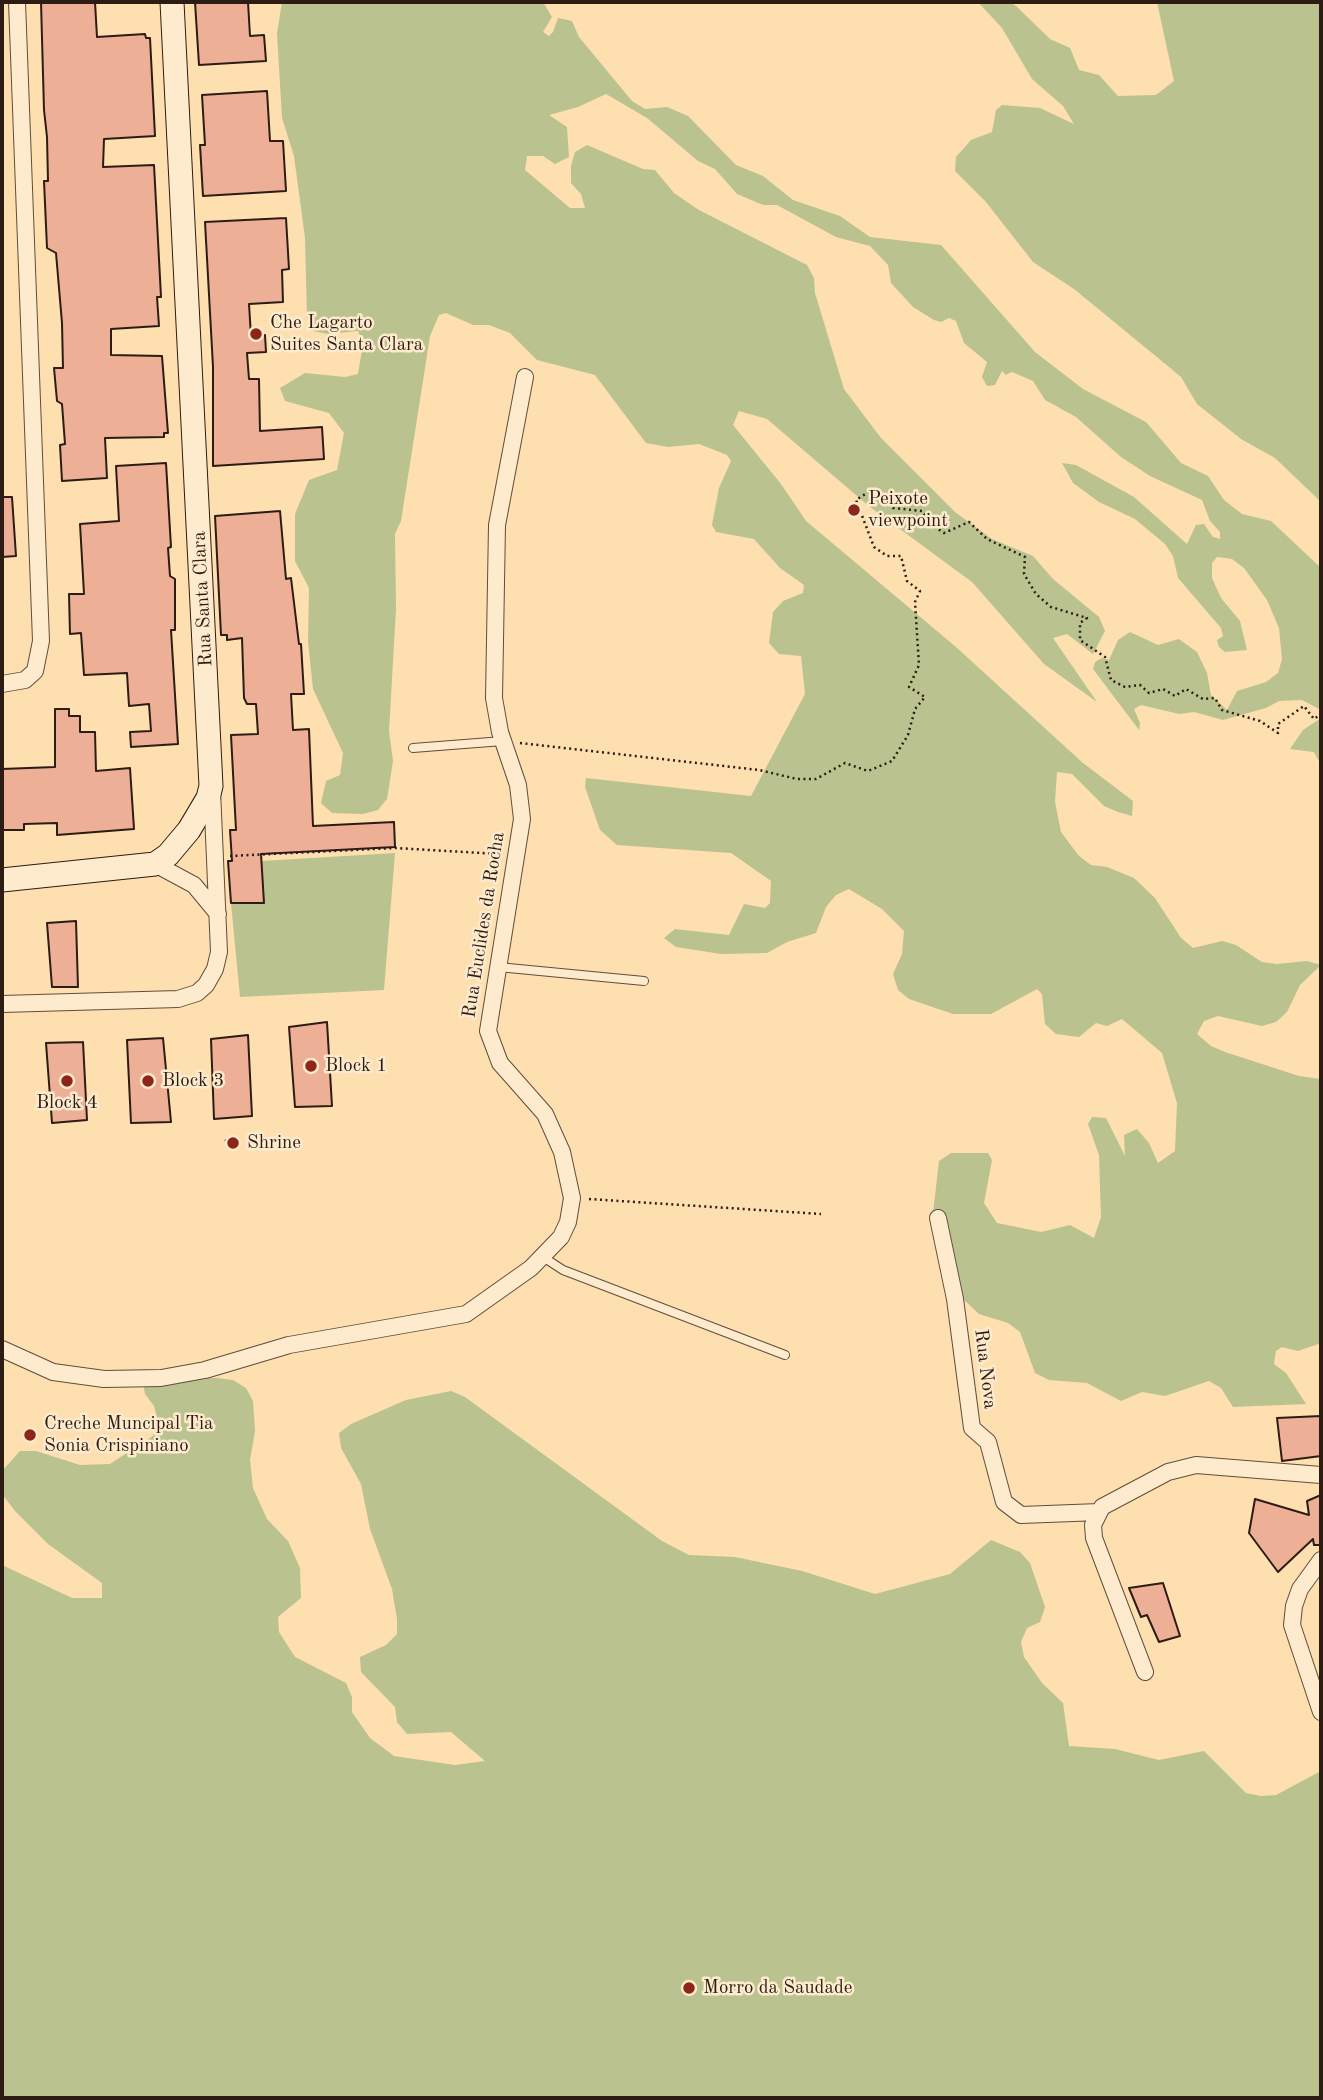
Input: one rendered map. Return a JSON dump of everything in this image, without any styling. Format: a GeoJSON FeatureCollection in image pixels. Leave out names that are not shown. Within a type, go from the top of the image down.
{"type":"FeatureCollection","features":[{"type":"Feature","properties":{"kind":"main road","name":"Rua Santa Clara"},"geometry":{"type":"LineString","coordinates":[[172,2],[211,786]]}},
{"type":"Feature","properties":{"kind":"main road"},"geometry":{"type":"LineString","coordinates":[[2,880],[155,864],[168,855],[189,830],[208,798],[211,786]]}},
{"type":"Feature","properties":{"kind":"street"},"geometry":{"type":"LineString","coordinates":[[2,684],[25,680],[35,671],[41,641],[16,2]]}},
{"type":"Feature","properties":{"kind":"street"},"geometry":{"type":"LineString","coordinates":[[2,52],[20,51]]}},
{"type":"Feature","properties":{"kind":"street","name":"Rua Euclides da Rocha"},"geometry":{"type":"LineString","coordinates":[[2,1349],[53,1372],[72,1376],[130,1380],[183,1374],[289,1345],[466,1314],[543,1257],[561,1237],[568,1222],[572,1198],[562,1152],[545,1114],[500,1063],[488,1031],[516,855],[521,802],[494,698],[496,545],[525,377]]}},
{"type":"Feature","properties":{"kind":"street","name":"Rua Santa Clara"},"geometry":{"type":"LineString","coordinates":[[2,1004],[178,999],[197,993],[215,969],[219,952],[211,786]]}},
{"type":"Feature","properties":{"kind":"street"},"geometry":{"type":"LineString","coordinates":[[155,864],[194,886],[219,916]]}},
{"type":"Feature","properties":{"kind":"street","name":"Rua Nova"},"geometry":{"type":"LineString","coordinates":[[938,1219],[955,1299],[972,1429],[988,1442],[1004,1502],[1021,1515],[1099,1512]]}},
{"type":"Feature","properties":{"kind":"street"},"geometry":{"type":"LineString","coordinates":[[1145,1672],[1094,1538],[1093,1525],[1099,1512],[1110,1500],[1168,1472],[1196,1465],[1321,1475]]}},
{"type":"Feature","properties":{"kind":"street"},"geometry":{"type":"LineString","coordinates":[[1321,1560],[1300,1590],[1294,1606],[1292,1625],[1321,1712]]}},
{"type":"Feature","properties":{"kind":"lane"},"geometry":{"type":"LineString","coordinates":[[413,748],[503,741]]}},
{"type":"Feature","properties":{"kind":"lane"},"geometry":{"type":"LineString","coordinates":[[498,967],[644,981]]}},
{"type":"Feature","properties":{"kind":"lane"},"geometry":{"type":"LineString","coordinates":[[543,1257],[564,1270],[785,1356]]}},
{"type":"Feature","properties":{"kind":"path"},"geometry":{"type":"LineString","coordinates":[[503,741],[759,770],[797,779],[816,779],[845,763],[869,771],[892,761],[908,736],[915,709],[925,697],[909,687],[919,665],[915,603],[920,591],[907,581],[901,556],[887,556],[874,547],[856,500],[870,491],[878,491],[893,508],[922,511],[931,524],[944,533],[969,522],[987,539],[1025,557],[1024,574],[1036,594],[1051,607],[1087,618],[1080,623],[1080,640],[1105,657],[1111,680],[1125,687],[1140,685],[1149,694],[1163,689],[1175,696],[1186,689],[1203,699],[1215,698],[1222,710],[1260,721],[1278,733],[1278,724],[1304,706],[1314,719],[1321,714]]}},
{"type":"Feature","properties":{"kind":"path"},"geometry":{"type":"LineString","coordinates":[[216,857],[395,848],[516,855]]}},
{"type":"Feature","properties":{"kind":"path"},"geometry":{"type":"LineString","coordinates":[[225,1140],[232,1144]]}},
{"type":"Feature","properties":{"kind":"path"},"geometry":{"type":"LineString","coordinates":[[572,1198],[821,1214]]}},
{"type":"Feature","properties":{"kind":"green space"},"geometry":{"type":"Polygon","coordinates":[[[282,2],[543,2],[552,17],[543,32],[549,36],[558,18],[572,21],[579,37],[632,101],[645,109],[667,107],[688,116],[736,165],[763,176],[793,200],[840,216],[870,237],[941,245],[1035,352],[1083,389],[1146,422],[1181,463],[1208,476],[1224,500],[1242,514],[1271,521],[1321,568],[1321,710],[1302,700],[1279,701],[1266,708],[1223,720],[1194,712],[1179,714],[1141,705],[1134,709],[1140,723],[1139,730],[1093,669],[1095,662],[1102,658],[1109,660],[1118,640],[1130,632],[1158,645],[1179,639],[1197,652],[1207,673],[1211,695],[1227,710],[1237,691],[1266,682],[1278,673],[1282,659],[1279,628],[1267,600],[1244,568],[1232,559],[1217,557],[1212,563],[1212,578],[1221,598],[1240,621],[1247,650],[1225,652],[1219,647],[1217,640],[1223,636],[1221,628],[1178,578],[1173,556],[1165,544],[1135,519],[1099,502],[1073,483],[1062,463],[1076,465],[1134,497],[1187,544],[1196,525],[1204,524],[1213,537],[1220,539],[1220,532],[1210,521],[1202,500],[1150,476],[1121,457],[1076,417],[1045,400],[1033,381],[1012,372],[1006,375],[1002,371],[995,385],[987,386],[982,377],[987,362],[964,343],[956,321],[949,318],[941,322],[934,320],[913,307],[891,283],[888,265],[870,246],[836,237],[777,205],[763,205],[737,194],[715,169],[698,161],[647,118],[606,94],[578,107],[549,115],[567,127],[569,157],[555,164],[543,156],[527,156],[525,170],[570,208],[585,208],[581,194],[571,183],[571,166],[575,152],[587,145],[643,169],[655,170],[674,193],[699,210],[807,265],[814,278],[815,293],[844,389],[881,438],[955,512],[992,539],[1033,556],[1053,579],[1099,617],[1105,631],[1093,654],[1067,634],[1053,638],[1097,702],[1044,664],[972,582],[870,507],[767,419],[739,411],[733,425],[781,484],[806,521],[956,647],[1083,763],[1133,801],[1132,816],[1118,812],[1104,806],[1072,774],[1057,772],[1055,802],[1061,832],[1079,856],[1091,865],[1107,867],[1134,878],[1155,898],[1181,938],[1193,948],[1222,941],[1236,945],[1262,962],[1277,964],[1307,961],[1321,965],[1300,985],[1287,1012],[1276,1022],[1262,1026],[1218,1016],[1204,1021],[1197,1034],[1211,1046],[1225,1052],[1299,1076],[1321,1079],[1321,1343],[1298,1351],[1282,1347],[1276,1351],[1274,1364],[1286,1373],[1306,1404],[1233,1407],[1221,1388],[1209,1381],[1165,1396],[1142,1392],[1121,1401],[1087,1383],[1049,1380],[1035,1373],[1020,1332],[1008,1323],[979,1314],[962,1298],[933,1213],[939,1161],[951,1153],[988,1153],[992,1160],[984,1203],[997,1223],[1041,1232],[1070,1225],[1094,1238],[1101,1217],[1099,1155],[1088,1124],[1092,1117],[1106,1118],[1125,1156],[1124,1135],[1137,1129],[1149,1143],[1158,1163],[1175,1151],[1177,1103],[1162,1053],[1122,1019],[1107,1026],[1096,1023],[1079,1037],[1056,1034],[1045,1024],[1042,994],[1037,989],[991,1014],[953,1014],[909,999],[898,990],[893,974],[902,954],[904,931],[882,909],[849,889],[836,895],[826,907],[816,933],[787,942],[767,953],[721,954],[676,947],[664,938],[675,929],[729,935],[744,904],[765,908],[770,903],[771,881],[731,853],[617,845],[600,830],[585,787],[586,778],[751,796],[805,694],[801,656],[779,654],[769,643],[773,612],[783,601],[803,593],[804,585],[780,568],[754,539],[716,532],[712,525],[719,488],[731,461],[727,455],[699,444],[668,447],[646,443],[595,375],[537,360],[510,333],[489,325],[473,325],[446,313],[439,315],[430,336],[401,521],[395,534],[396,609],[389,731],[393,761],[387,799],[378,810],[363,814],[332,813],[321,803],[326,781],[340,775],[343,753],[313,689],[308,642],[309,588],[295,561],[295,514],[309,480],[337,470],[344,433],[329,413],[285,401],[280,388],[305,373],[345,377],[358,374],[363,344],[358,331],[328,334],[313,331],[307,317],[305,238],[294,156],[282,118],[277,33],[282,2]]]}},
{"type":"Feature","properties":{"kind":"green space"},"geometry":{"type":"Polygon","coordinates":[[[978,2],[1010,2],[1016,6],[1050,39],[1070,48],[1079,70],[1099,75],[1118,96],[1156,95],[1174,81],[1157,2],[1321,2],[1321,502],[1275,458],[1241,439],[1197,404],[1181,377],[1074,289],[1033,262],[986,202],[955,171],[956,157],[971,140],[992,132],[996,110],[1002,105],[1040,108],[1074,124],[1063,106],[1032,79],[1002,28],[978,2]]]}},
{"type":"Feature","properties":{"kind":"green space"},"geometry":{"type":"Polygon","coordinates":[[[1321,718],[1321,765],[1314,752],[1290,749],[1303,730],[1321,718]]]}},
{"type":"Feature","properties":{"kind":"green space"},"geometry":{"type":"Polygon","coordinates":[[[395,853],[384,990],[240,997],[231,903],[264,903],[262,861],[395,853]]]}},
{"type":"Feature","properties":{"kind":"green space"},"geometry":{"type":"Polygon","coordinates":[[[142,1379],[233,1380],[246,1388],[253,1401],[255,1431],[250,1460],[253,1488],[267,1519],[288,1541],[300,1568],[301,1598],[278,1617],[279,1632],[295,1657],[346,1683],[352,1697],[352,1712],[370,1738],[394,1756],[455,1765],[485,1761],[451,1732],[407,1734],[397,1722],[395,1707],[361,1672],[360,1657],[386,1645],[397,1634],[397,1619],[392,1589],[370,1529],[361,1484],[341,1448],[339,1433],[351,1424],[406,1400],[451,1391],[465,1397],[662,1541],[689,1555],[735,1557],[802,1571],[875,1594],[950,1574],[991,1540],[1020,1552],[1030,1563],[1045,1607],[1040,1622],[1027,1628],[1021,1642],[1024,1657],[1042,1683],[1063,1703],[1069,1746],[1115,1749],[1159,1760],[1204,1751],[1246,1793],[1261,1796],[1276,1795],[1321,1771],[1321,2098],[2,2098],[2,1565],[72,1598],[102,1598],[102,1583],[48,1544],[15,1511],[2,1494],[2,1471],[20,1451],[36,1451],[80,1465],[110,1464],[153,1436],[158,1421],[154,1406],[145,1394],[142,1379]]]}},
{"type":"Feature","properties":{"kind":"building"},"geometry":{"type":"Polygon","coordinates":[[[41,2],[95,2],[97,37],[145,34],[146,38],[150,38],[155,136],[104,139],[103,167],[154,165],[161,297],[157,297],[159,326],[111,329],[111,355],[162,356],[168,433],[164,433],[164,437],[105,438],[107,478],[62,481],[60,445],[65,444],[62,404],[57,401],[54,368],[63,368],[62,323],[56,253],[47,248],[44,181],[48,181],[47,137],[41,2]]]}},
{"type":"Feature","properties":{"kind":"building"},"geometry":{"type":"Polygon","coordinates":[[[195,2],[248,2],[250,36],[264,35],[266,61],[199,65],[195,2]]]}},
{"type":"Feature","properties":{"kind":"building"},"geometry":{"type":"Polygon","coordinates":[[[267,91],[270,141],[283,141],[286,191],[203,196],[200,145],[205,145],[202,95],[267,91]]]}},
{"type":"Feature","properties":{"kind":"building"},"geometry":{"type":"Polygon","coordinates":[[[286,218],[289,269],[282,270],[283,302],[249,304],[251,336],[265,335],[266,352],[247,353],[249,379],[259,379],[260,431],[322,427],[324,459],[213,466],[213,367],[205,222],[286,218]]]}},
{"type":"Feature","properties":{"kind":"building"},"geometry":{"type":"Polygon","coordinates":[[[166,463],[170,576],[175,579],[175,630],[171,630],[178,744],[131,747],[130,732],[151,731],[149,704],[129,706],[127,673],[84,675],[81,633],[70,634],[69,594],[84,594],[80,524],[119,521],[116,466],[166,463]]]}},
{"type":"Feature","properties":{"kind":"building"},"geometry":{"type":"Polygon","coordinates":[[[2,497],[12,497],[16,556],[2,557],[2,497]]]}},
{"type":"Feature","properties":{"kind":"building"},"geometry":{"type":"Polygon","coordinates":[[[280,511],[286,579],[291,578],[301,644],[304,694],[291,694],[293,730],[309,729],[313,826],[394,822],[395,847],[261,854],[264,903],[231,903],[228,861],[232,861],[230,830],[236,830],[231,735],[258,734],[256,704],[247,704],[244,698],[242,638],[227,640],[227,635],[221,635],[215,516],[280,511]]]}},
{"type":"Feature","properties":{"kind":"building"},"geometry":{"type":"Polygon","coordinates":[[[55,709],[69,709],[69,716],[80,716],[80,732],[95,732],[96,771],[130,768],[134,829],[57,835],[57,823],[24,824],[24,830],[2,830],[2,769],[55,767],[55,709]]]}},
{"type":"Feature","properties":{"kind":"building"},"geometry":{"type":"Polygon","coordinates":[[[76,921],[78,987],[52,987],[47,923],[76,921]]]}},
{"type":"Feature","properties":{"kind":"building","name":"Block 1"},"geometry":{"type":"Polygon","coordinates":[[[327,1022],[332,1106],[295,1107],[289,1027],[327,1022]]]}},
{"type":"Feature","properties":{"kind":"building"},"geometry":{"type":"Polygon","coordinates":[[[248,1035],[252,1116],[214,1119],[211,1039],[248,1035]]]}},
{"type":"Feature","properties":{"kind":"building","name":"Block 3"},"geometry":{"type":"Polygon","coordinates":[[[163,1038],[171,1122],[131,1123],[127,1040],[163,1038]]]}},
{"type":"Feature","properties":{"kind":"building","name":"Block 4"},"geometry":{"type":"Polygon","coordinates":[[[83,1042],[87,1120],[52,1123],[46,1043],[83,1042]]]}},
{"type":"Feature","properties":{"kind":"building"},"geometry":{"type":"Polygon","coordinates":[[[1321,1416],[1321,1456],[1282,1461],[1277,1418],[1321,1416]]]}},
{"type":"Feature","properties":{"kind":"building"},"geometry":{"type":"Polygon","coordinates":[[[1321,1495],[1321,1545],[1314,1545],[1313,1539],[1278,1572],[1249,1533],[1255,1499],[1309,1515],[1307,1501],[1321,1495]]]}},
{"type":"Feature","properties":{"kind":"building"},"geometry":{"type":"Polygon","coordinates":[[[1163,1583],[1180,1636],[1159,1642],[1147,1615],[1141,1617],[1129,1588],[1163,1583]]]}},
{"type":"Feature","properties":{"kind":"place","name":"Che Lagarto Suites Santa Clara"},"geometry":{"type":"Point","coordinates":[256,334]}},
{"type":"Feature","properties":{"kind":"place","name":"Peixote viewpoint"},"geometry":{"type":"Point","coordinates":[854,510]}},
{"type":"Feature","properties":{"kind":"place","name":"Block 1"},"geometry":{"type":"Point","coordinates":[311,1066]}},
{"type":"Feature","properties":{"kind":"place","name":"Block 4"},"geometry":{"type":"Point","coordinates":[67,1081]}},
{"type":"Feature","properties":{"kind":"place","name":"Block 3"},"geometry":{"type":"Point","coordinates":[148,1081]}},
{"type":"Feature","properties":{"kind":"place","name":"Shrine"},"geometry":{"type":"Point","coordinates":[233,1143]}},
{"type":"Feature","properties":{"kind":"place","name":"Creche Muncipal Tia Sonia Crispiniano"},"geometry":{"type":"Point","coordinates":[30,1435]}},
{"type":"Feature","properties":{"kind":"place","name":"Morro da Saudade"},"geometry":{"type":"Point","coordinates":[689,1988]}}]}
